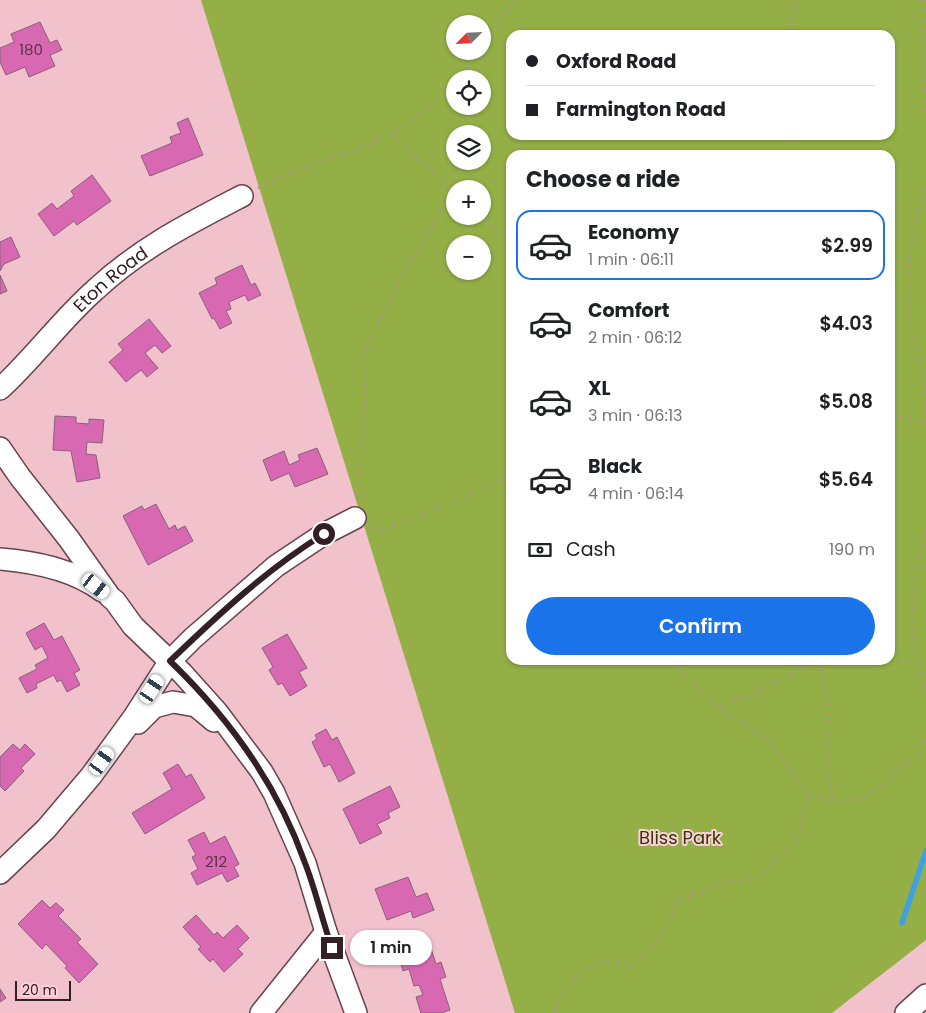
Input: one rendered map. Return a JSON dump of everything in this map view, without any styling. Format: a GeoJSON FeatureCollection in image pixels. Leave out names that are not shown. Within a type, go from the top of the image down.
{"type":"FeatureCollection","features":[{"type":"Feature","properties":{"kind":"street","name":"Eton Road"},"geometry":{"type":"LineString","coordinates":[[0,389],[21,369],[71,312],[119,268],[176,230],[242,196]]}},
{"type":"Feature","properties":{"kind":"street"},"geometry":{"type":"LineString","coordinates":[[0,448],[110,597]]}},
{"type":"Feature","properties":{"kind":"street"},"geometry":{"type":"LineString","coordinates":[[0,873],[46,829],[68,804],[113,746],[170,661],[193,638],[276,566],[324,534],[355,518]]}},
{"type":"Feature","properties":{"kind":"street"},"geometry":{"type":"LineString","coordinates":[[0,559],[25,561],[59,570],[96,586],[114,601],[133,626],[170,661],[217,712],[238,739],[274,793],[292,831],[305,863],[326,932],[356,1013]]}},
{"type":"Feature","properties":{"kind":"street"},"geometry":{"type":"LineString","coordinates":[[113,746],[154,707],[173,702],[196,706],[238,739]]}},
{"type":"Feature","properties":{"kind":"street"},"geometry":{"type":"LineString","coordinates":[[261,1013],[326,932]]}},
{"type":"Feature","properties":{"kind":"street"},"geometry":{"type":"LineString","coordinates":[[906,1013],[926,995]]}},
{"type":"Feature","properties":{"kind":"path"},"geometry":{"type":"LineString","coordinates":[[491,36],[516,0]]}},
{"type":"Feature","properties":{"kind":"path"},"geometry":{"type":"LineString","coordinates":[[791,30],[794,0]]}},
{"type":"Feature","properties":{"kind":"path"},"geometry":{"type":"LineString","coordinates":[[922,0],[922,67],[926,118]]}},
{"type":"Feature","properties":{"kind":"path"},"geometry":{"type":"LineString","coordinates":[[466,70],[473,60]]}},
{"type":"Feature","properties":{"kind":"path"},"geometry":{"type":"LineString","coordinates":[[242,196],[302,168],[359,148],[407,125],[446,92]]}},
{"type":"Feature","properties":{"kind":"path"},"geometry":{"type":"LineString","coordinates":[[391,133],[446,185]]}},
{"type":"Feature","properties":{"kind":"path"},"geometry":{"type":"LineString","coordinates":[[895,417],[926,423],[925,384],[910,320],[910,252],[926,183]]}},
{"type":"Feature","properties":{"kind":"path"},"geometry":{"type":"LineString","coordinates":[[446,205],[403,276],[367,346],[366,399],[355,518],[379,531],[411,520],[506,478]]}},
{"type":"Feature","properties":{"kind":"path"},"geometry":{"type":"LineString","coordinates":[[491,225],[506,239]]}},
{"type":"Feature","properties":{"kind":"path"},"geometry":{"type":"LineString","coordinates":[[926,530],[915,579],[912,630],[926,695]]}},
{"type":"Feature","properties":{"kind":"path"},"geometry":{"type":"LineString","coordinates":[[895,659],[920,664]]}},
{"type":"Feature","properties":{"kind":"path"},"geometry":{"type":"LineString","coordinates":[[678,665],[720,709],[765,736],[808,795],[835,800],[866,799],[918,754],[926,738]]}},
{"type":"Feature","properties":{"kind":"path"},"geometry":{"type":"LineString","coordinates":[[720,709],[811,665]]}},
{"type":"Feature","properties":{"kind":"path"},"geometry":{"type":"LineString","coordinates":[[820,665],[829,707],[827,763],[835,800]]}},
{"type":"Feature","properties":{"kind":"path"},"geometry":{"type":"LineString","coordinates":[[553,1013],[576,976],[604,961],[632,966],[665,932],[677,902],[723,883],[757,879],[800,836],[808,795]]}},
{"type":"Feature","properties":{"kind":"green space","name":"Bliss Park"},"geometry":{"type":"Polygon","coordinates":[[[201,0],[926,0],[926,940],[832,1013],[515,1013],[201,0]]]}},
{"type":"Feature","properties":{"kind":"building"},"geometry":{"type":"Polygon","coordinates":[[[40,22],[50,43],[57,40],[62,50],[50,55],[55,66],[29,77],[25,67],[6,75],[0,62],[0,48],[14,42],[11,34],[40,22]]]}},
{"type":"Feature","properties":{"kind":"building"},"geometry":{"type":"Polygon","coordinates":[[[188,118],[203,155],[150,176],[141,156],[172,143],[170,137],[181,133],[177,123],[188,118]]]}},
{"type":"Feature","properties":{"kind":"building"},"geometry":{"type":"Polygon","coordinates":[[[92,175],[111,201],[77,225],[74,221],[54,236],[38,214],[52,203],[57,209],[74,196],[71,191],[92,175]]]}},
{"type":"Feature","properties":{"kind":"building"},"geometry":{"type":"Polygon","coordinates":[[[11,237],[20,257],[4,264],[0,271],[0,242],[11,237]]]}},
{"type":"Feature","properties":{"kind":"building"},"geometry":{"type":"Polygon","coordinates":[[[242,265],[251,285],[255,283],[261,295],[248,301],[245,295],[229,302],[231,309],[226,311],[232,323],[220,329],[214,318],[212,319],[199,293],[217,284],[215,278],[242,265]]]}},
{"type":"Feature","properties":{"kind":"building"},"geometry":{"type":"Polygon","coordinates":[[[0,275],[7,291],[0,294],[0,275]]]}},
{"type":"Feature","properties":{"kind":"building"},"geometry":{"type":"Polygon","coordinates":[[[149,319],[171,346],[162,353],[155,345],[145,353],[158,368],[147,377],[141,370],[126,382],[109,362],[123,350],[118,344],[149,319]]]}},
{"type":"Feature","properties":{"kind":"building"},"geometry":{"type":"Polygon","coordinates":[[[55,416],[76,417],[76,423],[89,424],[89,419],[104,420],[102,443],[87,442],[86,454],[96,455],[100,478],[77,482],[71,451],[53,450],[55,416]]]}},
{"type":"Feature","properties":{"kind":"building"},"geometry":{"type":"Polygon","coordinates":[[[317,448],[328,474],[295,487],[289,473],[271,481],[263,460],[284,451],[289,465],[300,460],[298,455],[317,448]]]}},
{"type":"Feature","properties":{"kind":"building"},"geometry":{"type":"Polygon","coordinates":[[[156,504],[169,529],[175,525],[177,530],[185,526],[193,541],[148,565],[123,516],[142,506],[144,510],[156,504]]]}},
{"type":"Feature","properties":{"kind":"building"},"geometry":{"type":"Polygon","coordinates":[[[44,623],[54,640],[62,636],[80,670],[74,673],[80,685],[67,692],[61,680],[57,682],[54,675],[36,684],[37,688],[27,693],[19,678],[37,669],[35,665],[48,658],[42,646],[35,650],[26,633],[44,623]]]}},
{"type":"Feature","properties":{"kind":"building"},"geometry":{"type":"Polygon","coordinates":[[[287,634],[307,668],[299,672],[307,686],[290,696],[282,683],[278,685],[269,670],[273,667],[262,648],[287,634]]]}},
{"type":"Feature","properties":{"kind":"building"},"geometry":{"type":"Polygon","coordinates":[[[326,729],[332,740],[337,737],[355,773],[339,782],[330,764],[324,767],[312,742],[317,739],[315,735],[326,729]]]}},
{"type":"Feature","properties":{"kind":"building"},"geometry":{"type":"Polygon","coordinates":[[[13,744],[20,750],[25,744],[35,754],[21,768],[24,771],[5,791],[0,786],[0,757],[13,744]]]}},
{"type":"Feature","properties":{"kind":"building"},"geometry":{"type":"Polygon","coordinates":[[[178,764],[186,777],[191,774],[205,798],[145,834],[132,813],[172,789],[163,773],[178,764]]]}},
{"type":"Feature","properties":{"kind":"building"},"geometry":{"type":"Polygon","coordinates":[[[390,786],[400,807],[388,813],[390,818],[377,824],[382,833],[360,844],[343,809],[390,786]]]}},
{"type":"Feature","properties":{"kind":"building"},"geometry":{"type":"Polygon","coordinates":[[[204,832],[210,844],[225,836],[239,864],[234,867],[239,876],[227,882],[222,873],[197,885],[191,873],[198,869],[192,857],[196,855],[188,840],[204,832]]]}},
{"type":"Feature","properties":{"kind":"building"},"geometry":{"type":"Polygon","coordinates":[[[408,877],[416,897],[427,893],[434,910],[413,918],[411,911],[387,920],[375,889],[408,877]]]}},
{"type":"Feature","properties":{"kind":"building"},"geometry":{"type":"Polygon","coordinates":[[[42,900],[50,908],[56,903],[64,910],[58,916],[81,939],[77,942],[98,964],[79,983],[65,968],[67,966],[46,944],[42,949],[18,924],[42,900]]]}},
{"type":"Feature","properties":{"kind":"building"},"geometry":{"type":"Polygon","coordinates":[[[196,915],[214,935],[217,932],[223,938],[237,925],[249,938],[238,949],[243,954],[224,972],[213,959],[210,962],[198,949],[201,947],[183,927],[196,915]]]}},
{"type":"Feature","properties":{"kind":"building"},"geometry":{"type":"Polygon","coordinates":[[[427,936],[436,964],[441,962],[446,977],[440,979],[450,1010],[441,1013],[421,1013],[416,997],[423,995],[419,985],[414,986],[409,969],[403,971],[395,946],[427,936]]]}},
{"type":"Feature","properties":{"kind":"building"},"geometry":{"type":"Polygon","coordinates":[[[0,989],[6,998],[0,1002],[0,989]]]}},
{"type":"Feature","properties":{"kind":"waterway"},"geometry":{"type":"LineString","coordinates":[[902,923],[926,851]]}},
{"type":"Feature","properties":{"kind":"route"},"geometry":{"type":"LineString","coordinates":[[324,534],[297,550],[256,582],[170,661],[217,712],[262,772],[274,793],[292,831],[314,887],[332,948]]}}]}
